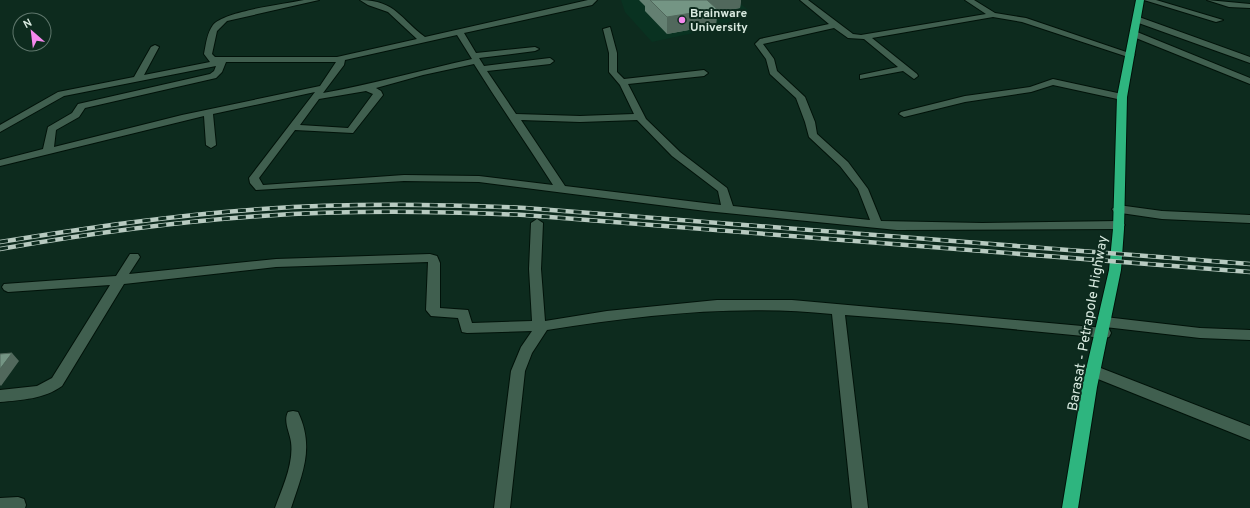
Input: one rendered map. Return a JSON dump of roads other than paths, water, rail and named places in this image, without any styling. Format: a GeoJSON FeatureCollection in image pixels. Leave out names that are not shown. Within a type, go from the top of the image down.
{"type":"FeatureCollection","features":[{"type":"Feature","properties":{"kind":"highway","name":"Barasat - Petrapole Highway"},"geometry":{"type":"LineString","coordinates":[[1070,508],[1093,371],[1104,327],[1116,262],[1119,225],[1118,209],[1122,97],[1140,0]]}},
{"type":"Feature","properties":{"kind":"street"},"geometry":{"type":"LineString","coordinates":[[315,0],[262,7],[224,19],[212,30],[208,54],[209,57],[213,60],[225,61],[339,59],[589,3],[593,0]]}},
{"type":"Feature","properties":{"kind":"street"},"geometry":{"type":"LineString","coordinates":[[364,0],[374,6],[391,10],[415,34],[424,40]]}},
{"type":"Feature","properties":{"kind":"street"},"geometry":{"type":"LineString","coordinates":[[804,0],[851,36],[865,36],[993,15],[1023,20],[1131,55]]}},
{"type":"Feature","properties":{"kind":"street"},"geometry":{"type":"LineString","coordinates":[[969,0],[993,15]]}},
{"type":"Feature","properties":{"kind":"street"},"geometry":{"type":"LineString","coordinates":[[1148,0],[1219,20]]}},
{"type":"Feature","properties":{"kind":"street"},"geometry":{"type":"LineString","coordinates":[[1211,0],[1229,5],[1250,6]]}},
{"type":"Feature","properties":{"kind":"street"},"geometry":{"type":"LineString","coordinates":[[1136,19],[1250,60]]}},
{"type":"Feature","properties":{"kind":"street"},"geometry":{"type":"LineString","coordinates":[[836,26],[762,41],[759,44],[770,60],[773,72],[800,97],[810,122],[812,135],[844,164],[863,189],[877,224]]}},
{"type":"Feature","properties":{"kind":"street"},"geometry":{"type":"LineString","coordinates":[[607,29],[613,53],[612,69],[622,82],[640,117],[676,154],[723,190],[728,209]]}},
{"type":"Feature","properties":{"kind":"street"},"geometry":{"type":"LineString","coordinates":[[459,32],[504,105],[514,117],[561,189]]}},
{"type":"Feature","properties":{"kind":"street"},"geometry":{"type":"LineString","coordinates":[[1134,34],[1250,81]]}},
{"type":"Feature","properties":{"kind":"street"},"geometry":{"type":"LineString","coordinates":[[865,36],[914,76]]}},
{"type":"Feature","properties":{"kind":"street"},"geometry":{"type":"LineString","coordinates":[[138,78],[155,47]]}},
{"type":"Feature","properties":{"kind":"street"},"geometry":{"type":"LineString","coordinates":[[316,97],[368,88],[535,49]]}},
{"type":"Feature","properties":{"kind":"street"},"geometry":{"type":"LineString","coordinates":[[339,59],[341,60],[340,65],[254,178],[255,183],[260,188],[412,178],[479,179],[728,209],[897,226],[982,227],[1119,225]]}},
{"type":"Feature","properties":{"kind":"street"},"geometry":{"type":"LineString","coordinates":[[0,129],[61,94],[225,61]]}},
{"type":"Feature","properties":{"kind":"street"},"geometry":{"type":"LineString","coordinates":[[48,151],[51,129],[76,115],[79,108],[121,101],[213,76],[218,72],[225,61]]}},
{"type":"Feature","properties":{"kind":"street"},"geometry":{"type":"LineString","coordinates":[[477,62],[550,61]]}},
{"type":"Feature","properties":{"kind":"street"},"geometry":{"type":"LineString","coordinates":[[863,77],[904,68]]}},
{"type":"Feature","properties":{"kind":"street"},"geometry":{"type":"LineString","coordinates":[[622,82],[704,73]]}},
{"type":"Feature","properties":{"kind":"street"},"geometry":{"type":"LineString","coordinates":[[121,82],[121,101]]}},
{"type":"Feature","properties":{"kind":"street"},"geometry":{"type":"LineString","coordinates":[[904,114],[965,99],[1031,89],[1053,82],[1122,97]]}},
{"type":"Feature","properties":{"kind":"street"},"geometry":{"type":"LineString","coordinates":[[0,163],[208,112],[322,88]]}},
{"type":"Feature","properties":{"kind":"street"},"geometry":{"type":"LineString","coordinates":[[293,127],[350,131],[353,129],[373,99],[378,95],[378,93],[368,88]]}},
{"type":"Feature","properties":{"kind":"street"},"geometry":{"type":"LineString","coordinates":[[208,112],[212,145]]}},
{"type":"Feature","properties":{"kind":"street"},"geometry":{"type":"LineString","coordinates":[[514,117],[580,119],[640,117]]}},
{"type":"Feature","properties":{"kind":"street"},"geometry":{"type":"LineString","coordinates":[[1118,209],[1162,215],[1250,219]]}},
{"type":"Feature","properties":{"kind":"street"},"geometry":{"type":"LineString","coordinates":[[502,508],[518,371],[526,351],[541,326],[535,269],[538,223]]}},
{"type":"Feature","properties":{"kind":"street"},"geometry":{"type":"LineString","coordinates":[[0,396],[39,392],[50,389],[57,382],[134,256]]}},
{"type":"Feature","properties":{"kind":"street"},"geometry":{"type":"LineString","coordinates":[[8,287],[119,280],[276,263],[430,258],[433,259],[434,263],[433,310],[436,313],[463,313],[468,328],[541,326],[607,316],[717,305],[792,305],[838,310],[950,318],[1250,335]]}},
{"type":"Feature","properties":{"kind":"street"},"geometry":{"type":"LineString","coordinates":[[838,310],[860,508]]}},
{"type":"Feature","properties":{"kind":"street"},"geometry":{"type":"LineString","coordinates":[[1093,371],[1250,433]]}},
{"type":"Feature","properties":{"kind":"street"},"geometry":{"type":"LineString","coordinates":[[283,508],[299,460],[299,443],[293,417]]}},
{"type":"Feature","properties":{"kind":"street"},"geometry":{"type":"LineString","coordinates":[[0,506],[18,505]]}},
{"type":"Feature","properties":{"kind":"railway"},"geometry":{"type":"LineString","coordinates":[[0,242],[131,222],[262,209],[360,205],[426,205],[525,208],[1250,264]]}},
{"type":"Feature","properties":{"kind":"railway"},"geometry":{"type":"LineString","coordinates":[[0,249],[130,229],[228,219],[294,214],[425,212],[524,215],[1250,272]]}},
{"type":"Feature","properties":{"kind":"place","name":"Brainware University"},"geometry":{"type":"Point","coordinates":[682,20]}}]}
